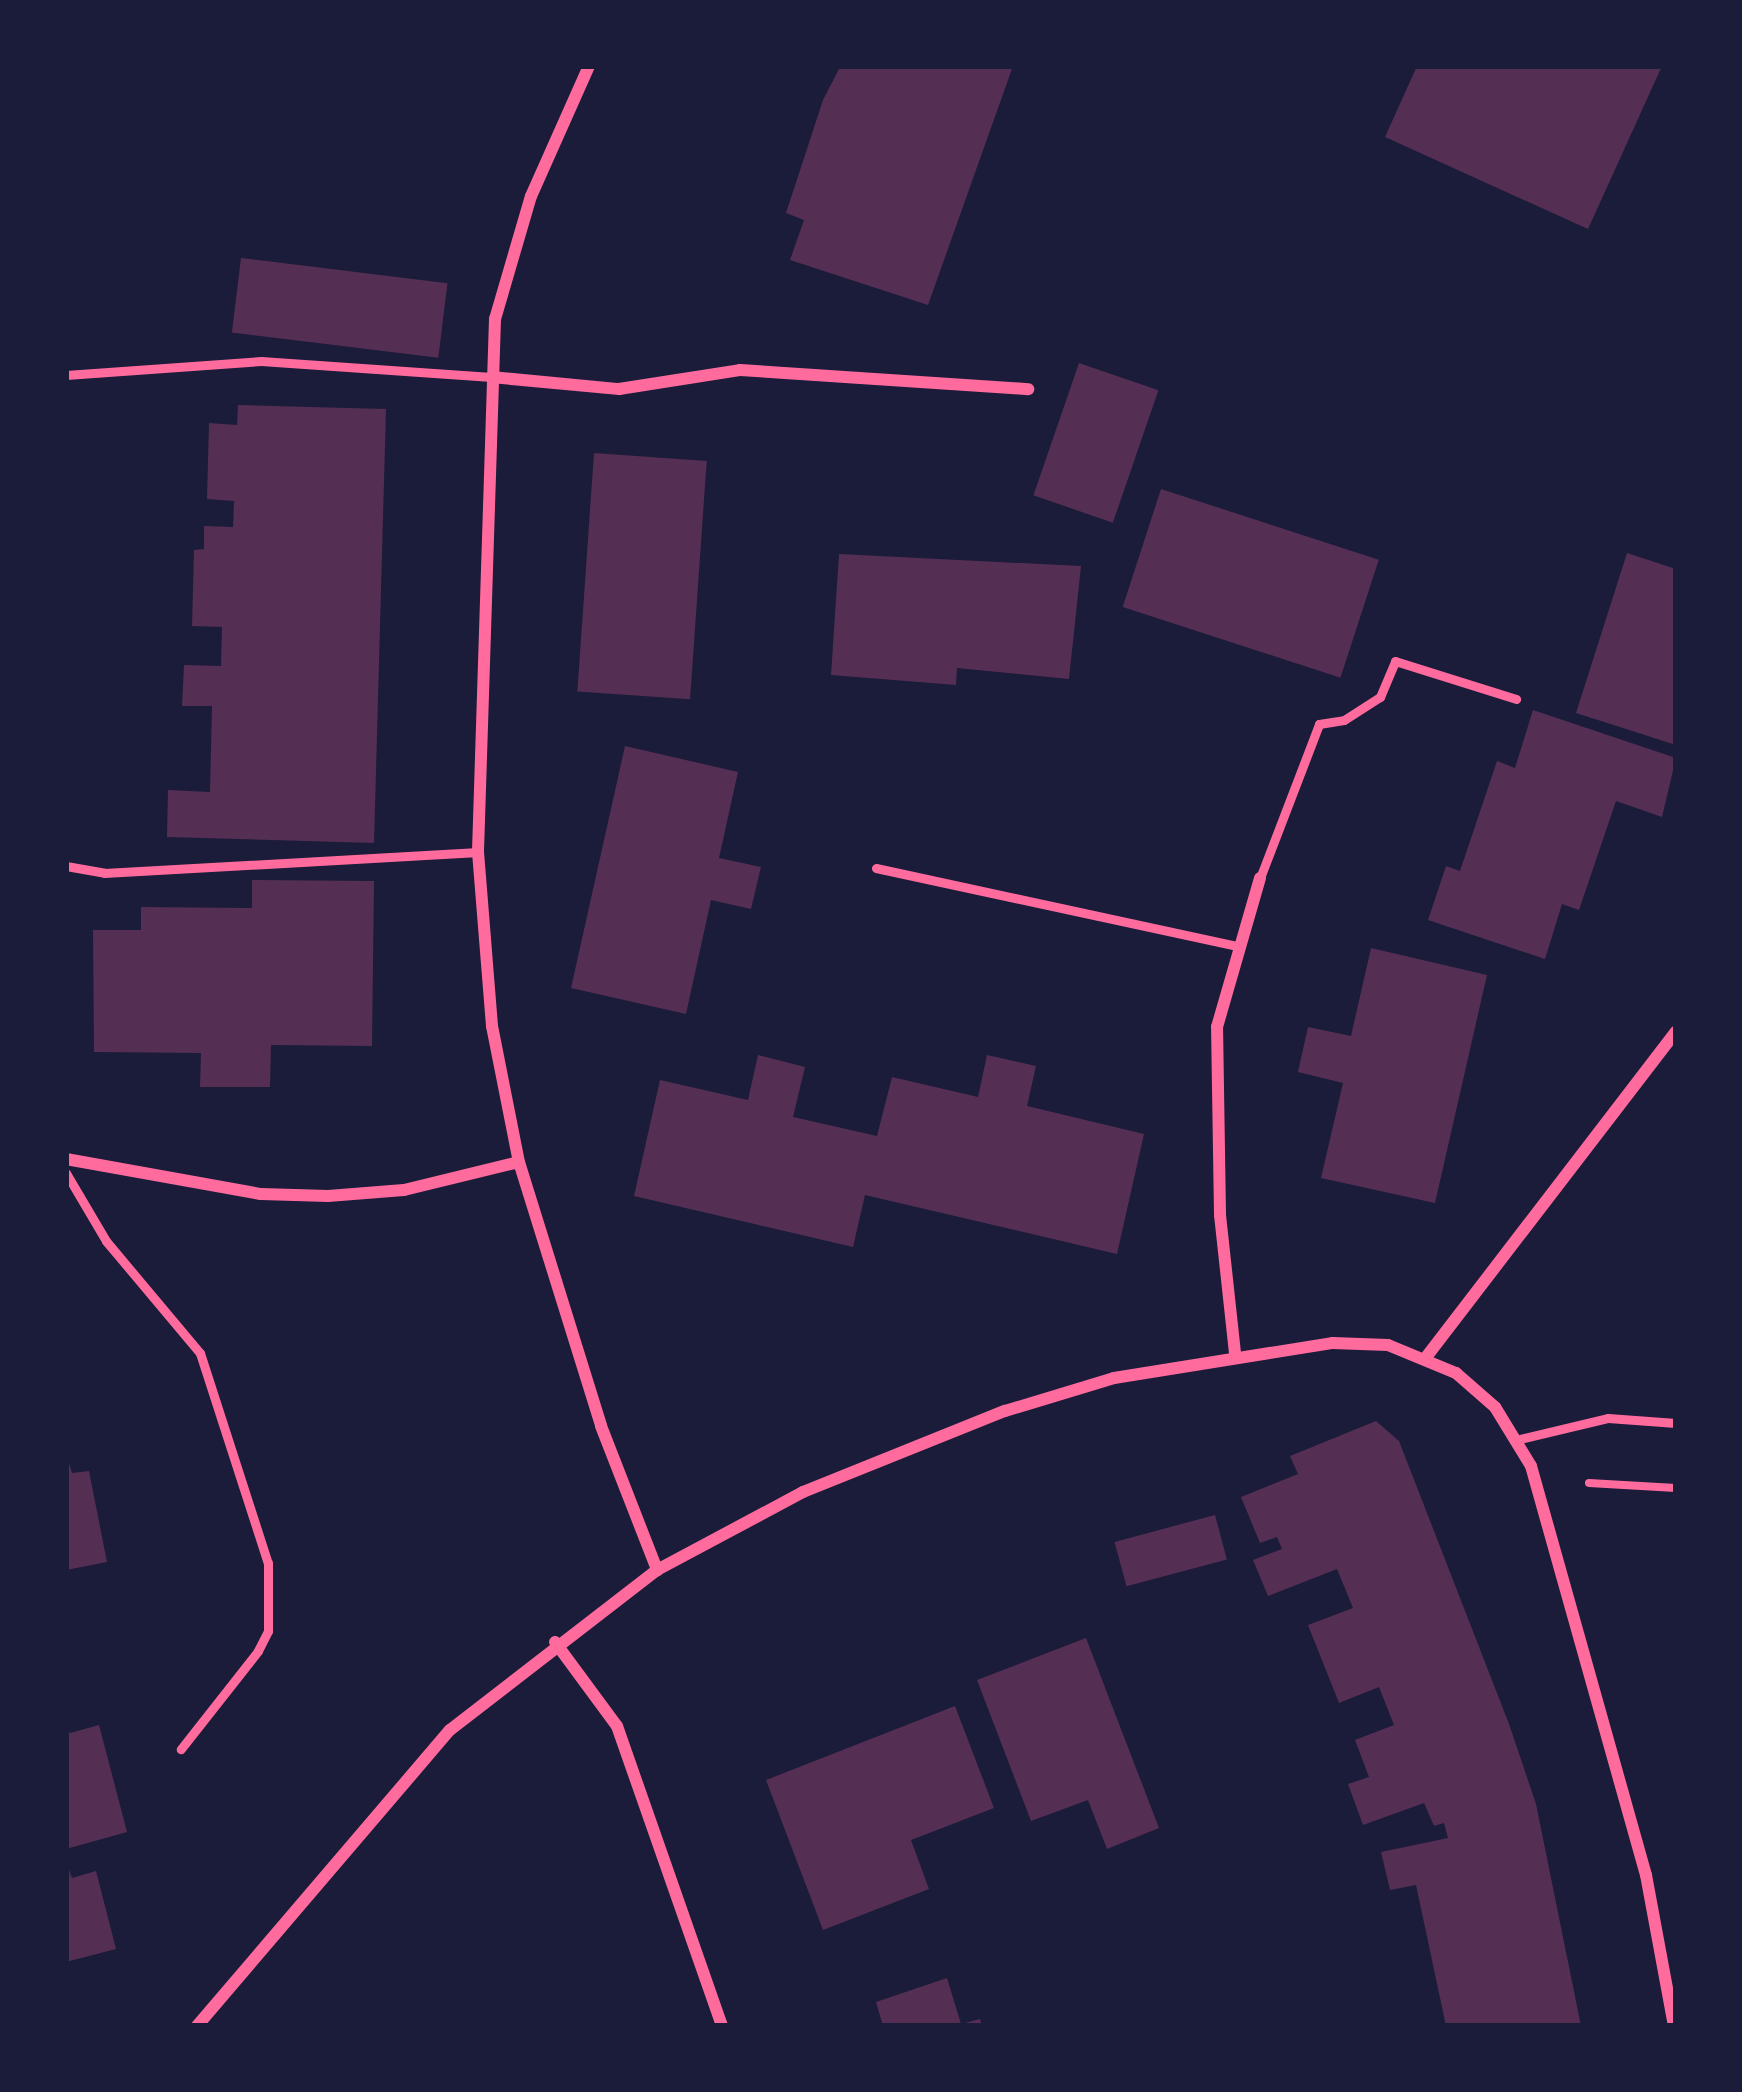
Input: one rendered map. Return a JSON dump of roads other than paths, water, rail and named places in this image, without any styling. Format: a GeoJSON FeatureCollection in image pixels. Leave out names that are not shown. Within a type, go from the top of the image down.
{"type":"FeatureCollection","features":[{"type":"Feature","properties":{"kind":"street"},"geometry":{"type":"LineString","coordinates":[[589,66],[531,196],[496,320],[478,852],[492,1026],[519,1162],[601,1426],[657,1570]]}},
{"type":"Feature","properties":{"kind":"street"},"geometry":{"type":"LineString","coordinates":[[491,376],[619,389],[740,370],[1028,389]]}},
{"type":"Feature","properties":{"kind":"street"},"geometry":{"type":"LineString","coordinates":[[1235,1353],[1215,1097],[1217,1027],[1260,878]]}},
{"type":"Feature","properties":{"kind":"street"},"geometry":{"type":"LineString","coordinates":[[1427,1356],[1676,1031]]}},
{"type":"Feature","properties":{"kind":"street"},"geometry":{"type":"LineString","coordinates":[[66,1159],[261,1194],[328,1196],[404,1190],[519,1162]]}},
{"type":"Feature","properties":{"kind":"street"},"geometry":{"type":"LineString","coordinates":[[197,2026],[402,1782],[555,1642],[657,1570],[803,1492],[1005,1411],[1235,1353],[1333,1342],[1427,1356],[1474,1385],[1516,1440],[1541,1495],[1646,1875],[1674,2026]]}},
{"type":"Feature","properties":{"kind":"street"},"geometry":{"type":"LineString","coordinates":[[555,1642],[616,1726],[722,2026]]}},
{"type":"Feature","properties":{"kind":"lane"},"geometry":{"type":"LineString","coordinates":[[66,375],[261,361],[491,376]]}},
{"type":"Feature","properties":{"kind":"lane"},"geometry":{"type":"LineString","coordinates":[[1260,878],[1319,724],[1344,720],[1381,697],[1395,662],[1516,699]]}},
{"type":"Feature","properties":{"kind":"lane"},"geometry":{"type":"LineString","coordinates":[[66,866],[104,873],[478,852]]}},
{"type":"Feature","properties":{"kind":"lane"},"geometry":{"type":"LineString","coordinates":[[876,868],[1238,946]]}},
{"type":"Feature","properties":{"kind":"lane"},"geometry":{"type":"LineString","coordinates":[[66,1172],[106,1241],[200,1353],[268,1563],[268,1631],[258,1651],[181,1749]]}},
{"type":"Feature","properties":{"kind":"lane"},"geometry":{"type":"LineString","coordinates":[[1516,1440],[1608,1418],[1676,1423]]}}]}
